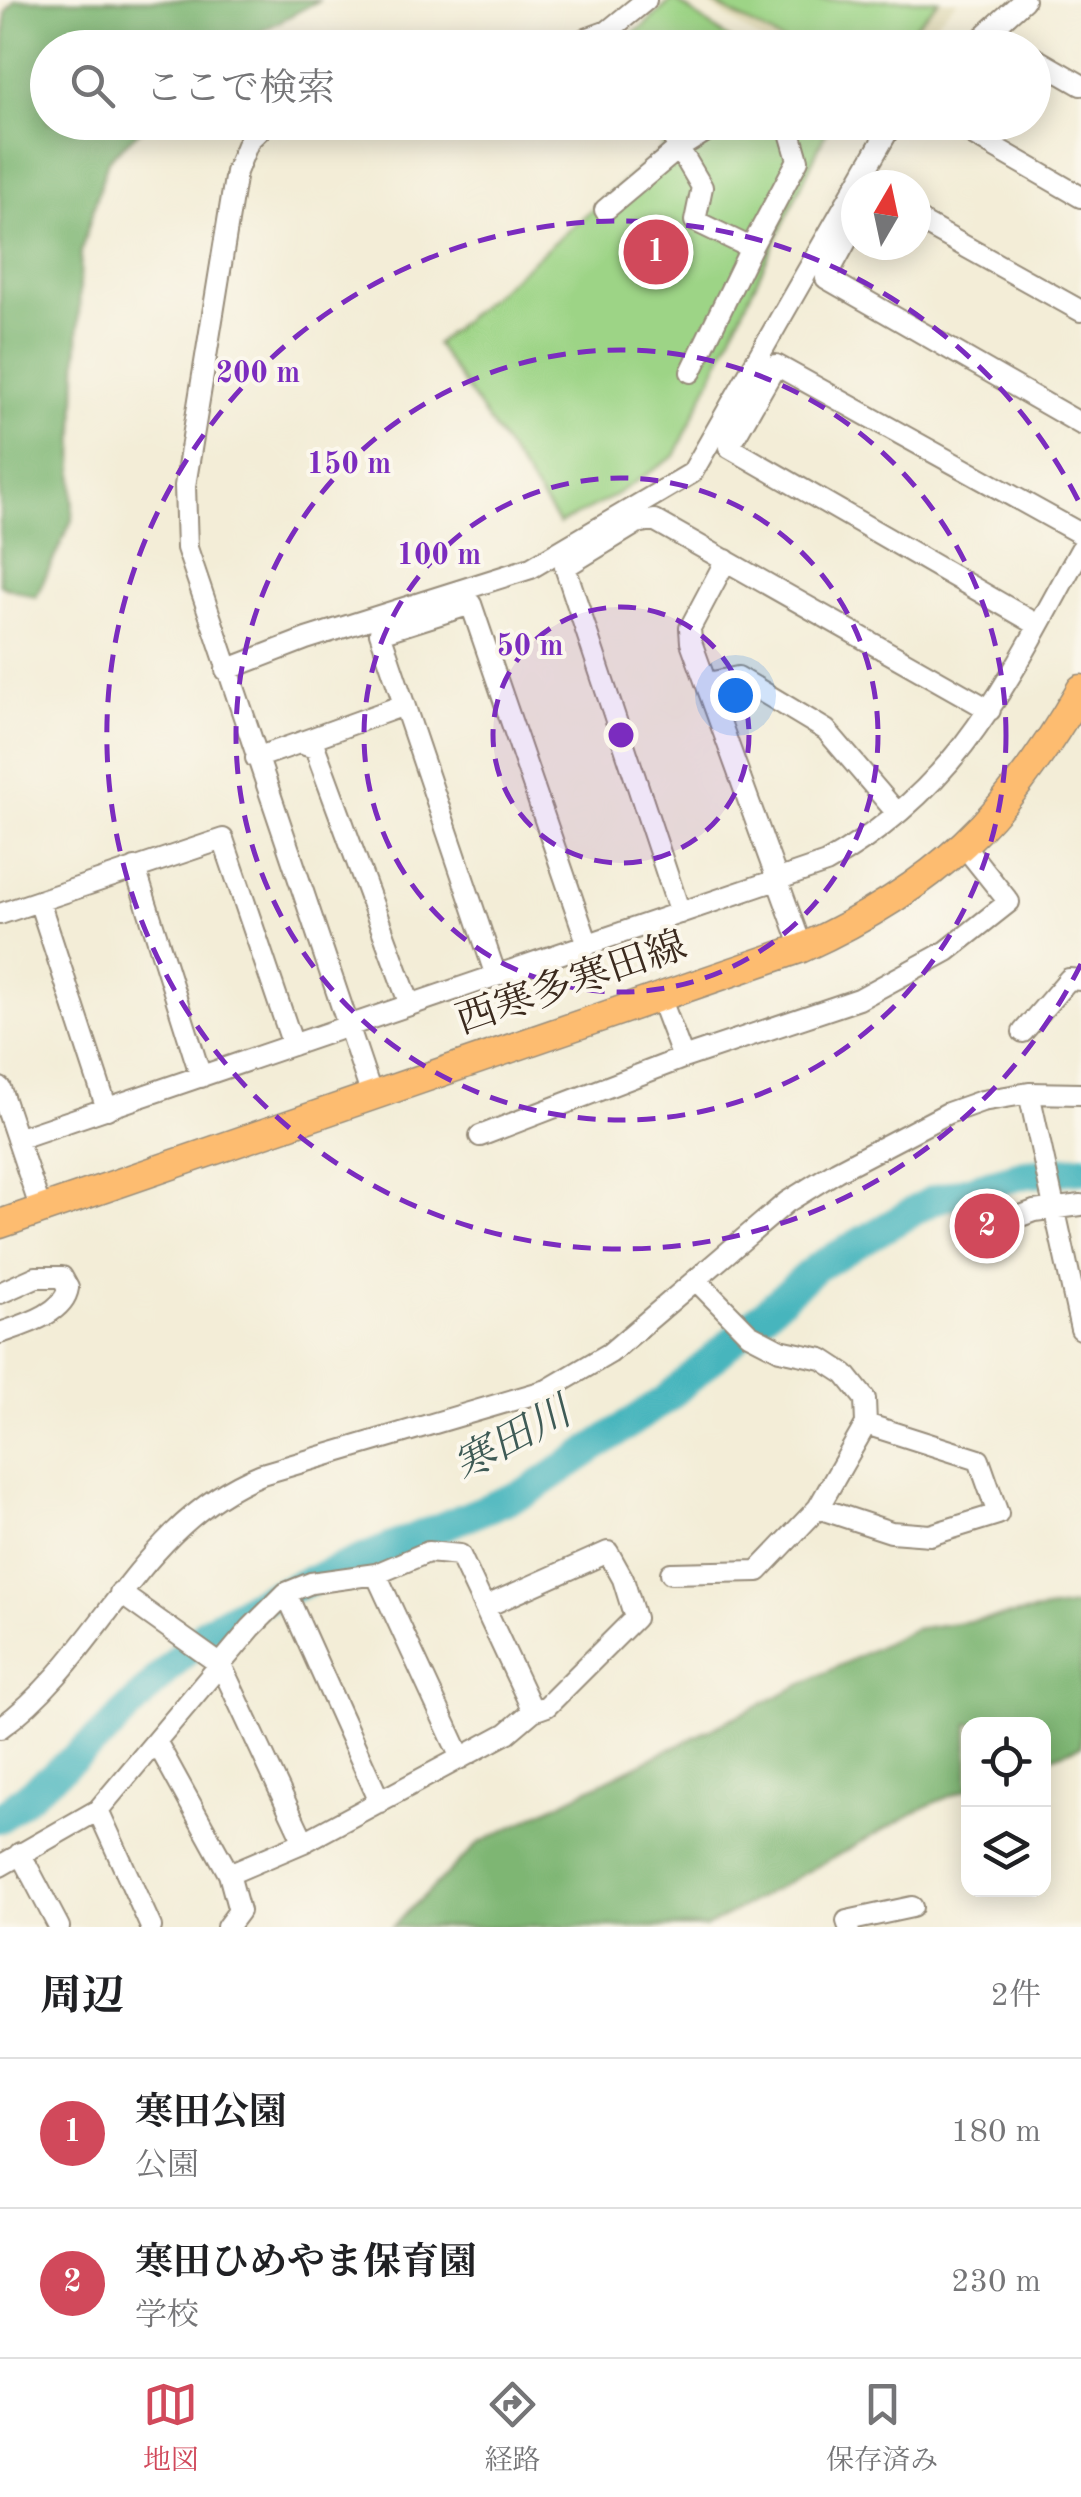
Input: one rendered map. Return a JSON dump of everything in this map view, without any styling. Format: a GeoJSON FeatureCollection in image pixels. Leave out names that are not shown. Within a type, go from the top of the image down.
{"type":"FeatureCollection","features":[{"type":"Feature","properties":{"kind":"main road","name":"西寒多寒田線"},"geometry":{"type":"LineString","coordinates":[[0,1224],[802,948],[856,923],[932,875],[964,847],[1025,775],[1081,689]]}},
{"type":"Feature","properties":{"kind":"street"},"geometry":{"type":"LineString","coordinates":[[621,30],[646,0]]}},
{"type":"Feature","properties":{"kind":"street"},"geometry":{"type":"LineString","coordinates":[[991,30],[1024,0]]}},
{"type":"Feature","properties":{"kind":"street"},"geometry":{"type":"LineString","coordinates":[[1051,68],[1081,85]]}},
{"type":"Feature","properties":{"kind":"street"},"geometry":{"type":"LineString","coordinates":[[249,140],[236,172],[185,486],[186,548],[372,1096]]}},
{"type":"Feature","properties":{"kind":"street"},"geometry":{"type":"LineString","coordinates":[[674,140],[702,187],[695,221],[750,248]]}},
{"type":"Feature","properties":{"kind":"street"},"geometry":{"type":"LineString","coordinates":[[606,210],[692,140]]}},
{"type":"Feature","properties":{"kind":"street"},"geometry":{"type":"LineString","coordinates":[[691,372],[750,248],[798,160],[792,140]]}},
{"type":"Feature","properties":{"kind":"street"},"geometry":{"type":"LineString","coordinates":[[865,170],[883,140]]}},
{"type":"Feature","properties":{"kind":"street"},"geometry":{"type":"LineString","coordinates":[[982,140],[1081,197]]}},
{"type":"Feature","properties":{"kind":"street"},"geometry":{"type":"LineString","coordinates":[[226,670],[306,639],[531,568],[692,473],[841,212]]}},
{"type":"Feature","properties":{"kind":"street"},"geometry":{"type":"LineString","coordinates":[[931,227],[1081,311]]}},
{"type":"Feature","properties":{"kind":"street"},"geometry":{"type":"LineString","coordinates":[[841,250],[826,278],[1081,424]]}},
{"type":"Feature","properties":{"kind":"street"},"geometry":{"type":"LineString","coordinates":[[1038,625],[729,447],[776,366],[1081,534]]}},
{"type":"Feature","properties":{"kind":"street"},"geometry":{"type":"LineString","coordinates":[[680,913],[565,566],[637,523],[654,520],[990,710]]}},
{"type":"Feature","properties":{"kind":"street"},"geometry":{"type":"LineString","coordinates":[[17,1140],[842,854],[898,813],[942,773],[990,710],[1081,549]]}},
{"type":"Feature","properties":{"kind":"street"},"geometry":{"type":"LineString","coordinates":[[726,560],[690,628],[802,948]]}},
{"type":"Feature","properties":{"kind":"street"},"geometry":{"type":"LineString","coordinates":[[496,976],[380,634],[471,604],[588,944]]}},
{"type":"Feature","properties":{"kind":"street"},"geometry":{"type":"LineString","coordinates":[[708,683],[738,677],[826,730],[898,813]]}},
{"type":"Feature","properties":{"kind":"street"},"geometry":{"type":"LineString","coordinates":[[256,758],[404,704]]}},
{"type":"Feature","properties":{"kind":"street"},"geometry":{"type":"LineString","coordinates":[[298,743],[315,748],[410,1006]]}},
{"type":"Feature","properties":{"kind":"street"},"geometry":{"type":"LineString","coordinates":[[0,914],[223,838],[294,1045]]}},
{"type":"Feature","properties":{"kind":"street"},"geometry":{"type":"LineString","coordinates":[[480,1136],[682,1058],[859,999],[948,951],[1009,902],[964,847]]}},
{"type":"Feature","properties":{"kind":"street"},"geometry":{"type":"LineString","coordinates":[[135,868],[201,1077]]}},
{"type":"Feature","properties":{"kind":"street"},"geometry":{"type":"LineString","coordinates":[[39,901],[107,1109]]}},
{"type":"Feature","properties":{"kind":"street"},"geometry":{"type":"LineString","coordinates":[[1023,1032],[1070,979],[1081,980]]}},
{"type":"Feature","properties":{"kind":"street"},"geometry":{"type":"LineString","coordinates":[[660,997],[682,1058]]}},
{"type":"Feature","properties":{"kind":"street"},"geometry":{"type":"LineString","coordinates":[[0,1088],[41,1210]]}},
{"type":"Feature","properties":{"kind":"street"},"geometry":{"type":"LineString","coordinates":[[1029,1093],[1078,1294],[1081,1329]]}},
{"type":"Feature","properties":{"kind":"street"},"geometry":{"type":"LineString","coordinates":[[0,1728],[48,1682],[186,1519],[220,1492],[262,1474],[547,1390],[610,1353],[698,1282],[787,1202],[837,1171],[948,1114],[982,1101],[1029,1093],[1081,1094]]}},
{"type":"Feature","properties":{"kind":"street"},"geometry":{"type":"LineString","coordinates":[[970,1235],[1056,1208],[1081,1205]]}},
{"type":"Feature","properties":{"kind":"street"},"geometry":{"type":"LineString","coordinates":[[0,1292],[45,1275],[62,1277],[68,1288],[65,1300],[56,1308],[0,1333]]}},
{"type":"Feature","properties":{"kind":"street"},"geometry":{"type":"LineString","coordinates":[[671,1573],[758,1572],[818,1508],[866,1424],[864,1399],[845,1374],[822,1360],[764,1344],[698,1282]]}},
{"type":"Feature","properties":{"kind":"street"},"geometry":{"type":"LineString","coordinates":[[818,1508],[890,1532],[930,1535],[998,1514],[979,1460],[866,1424]]}},
{"type":"Feature","properties":{"kind":"street"},"geometry":{"type":"LineString","coordinates":[[0,1866],[98,1810],[286,1593],[311,1583],[376,1574],[428,1552],[460,1554],[533,1711]]}},
{"type":"Feature","properties":{"kind":"street"},"geometry":{"type":"LineString","coordinates":[[228,1874],[304,1842],[507,1733],[533,1711],[547,1706],[636,1618],[623,1578],[608,1552],[487,1606]]}},
{"type":"Feature","properties":{"kind":"street"},"geometry":{"type":"LineString","coordinates":[[376,1574],[461,1758]]}},
{"type":"Feature","properties":{"kind":"street"},"geometry":{"type":"LineString","coordinates":[[120,1593],[222,1665],[304,1842]]}},
{"type":"Feature","properties":{"kind":"street"},"geometry":{"type":"LineString","coordinates":[[286,1593],[380,1802]]}},
{"type":"Feature","properties":{"kind":"street"},"geometry":{"type":"LineString","coordinates":[[157,1742],[228,1874],[239,1912],[227,1927]]}},
{"type":"Feature","properties":{"kind":"street"},"geometry":{"type":"LineString","coordinates":[[98,1810],[151,1927]]}},
{"type":"Feature","properties":{"kind":"street"},"geometry":{"type":"LineString","coordinates":[[20,1853],[59,1927]]}},
{"type":"Feature","properties":{"kind":"street"},"geometry":{"type":"LineString","coordinates":[[849,1927],[846,1921],[912,1907]]}},
{"type":"Feature","properties":{"kind":"shaded area"},"geometry":{"type":"Polygon","coordinates":[[[702,0],[958,0],[929,30],[745,30],[702,0]]]}},
{"type":"Feature","properties":{"kind":"green space"},"geometry":{"type":"Polygon","coordinates":[[[15,0],[320,0],[264,30],[30,30],[30,140],[130,140],[108,160],[81,251],[72,520],[36,597],[0,585],[0,146],[6,12],[15,0]]]}},
{"type":"Feature","properties":{"kind":"green space"},"geometry":{"type":"Polygon","coordinates":[[[675,0],[716,30],[638,30],[675,0]]]}},
{"type":"Feature","properties":{"kind":"green space"},"geometry":{"type":"Polygon","coordinates":[[[707,0],[939,0],[912,30],[762,30],[707,0]]]}},
{"type":"Feature","properties":{"kind":"green space"},"geometry":{"type":"Polygon","coordinates":[[[659,140],[822,140],[675,456],[609,499],[559,524],[436,344],[664,148],[659,140]]]}},
{"type":"Feature","properties":{"kind":"green space"},"geometry":{"type":"Polygon","coordinates":[[[1081,1605],[1081,1746],[1051,1757],[1051,1717],[961,1717],[961,1792],[933,1803],[706,1927],[392,1927],[479,1843],[914,1629],[1081,1605]]]}},
{"type":"Feature","properties":{"kind":"waterway","name":"寒田川"},"geometry":{"type":"LineString","coordinates":[[0,1818],[104,1734],[207,1630],[257,1602],[529,1491],[666,1399],[817,1267],[933,1200],[1025,1174],[1081,1169]]}},
{"type":"Feature","properties":{"kind":"place","name":"寒田公園"},"geometry":{"type":"Point","coordinates":[656,252]}},
{"type":"Feature","properties":{"kind":"place","name":"寒田ひめやま保育園"},"geometry":{"type":"Point","coordinates":[987,1226]}}]}
